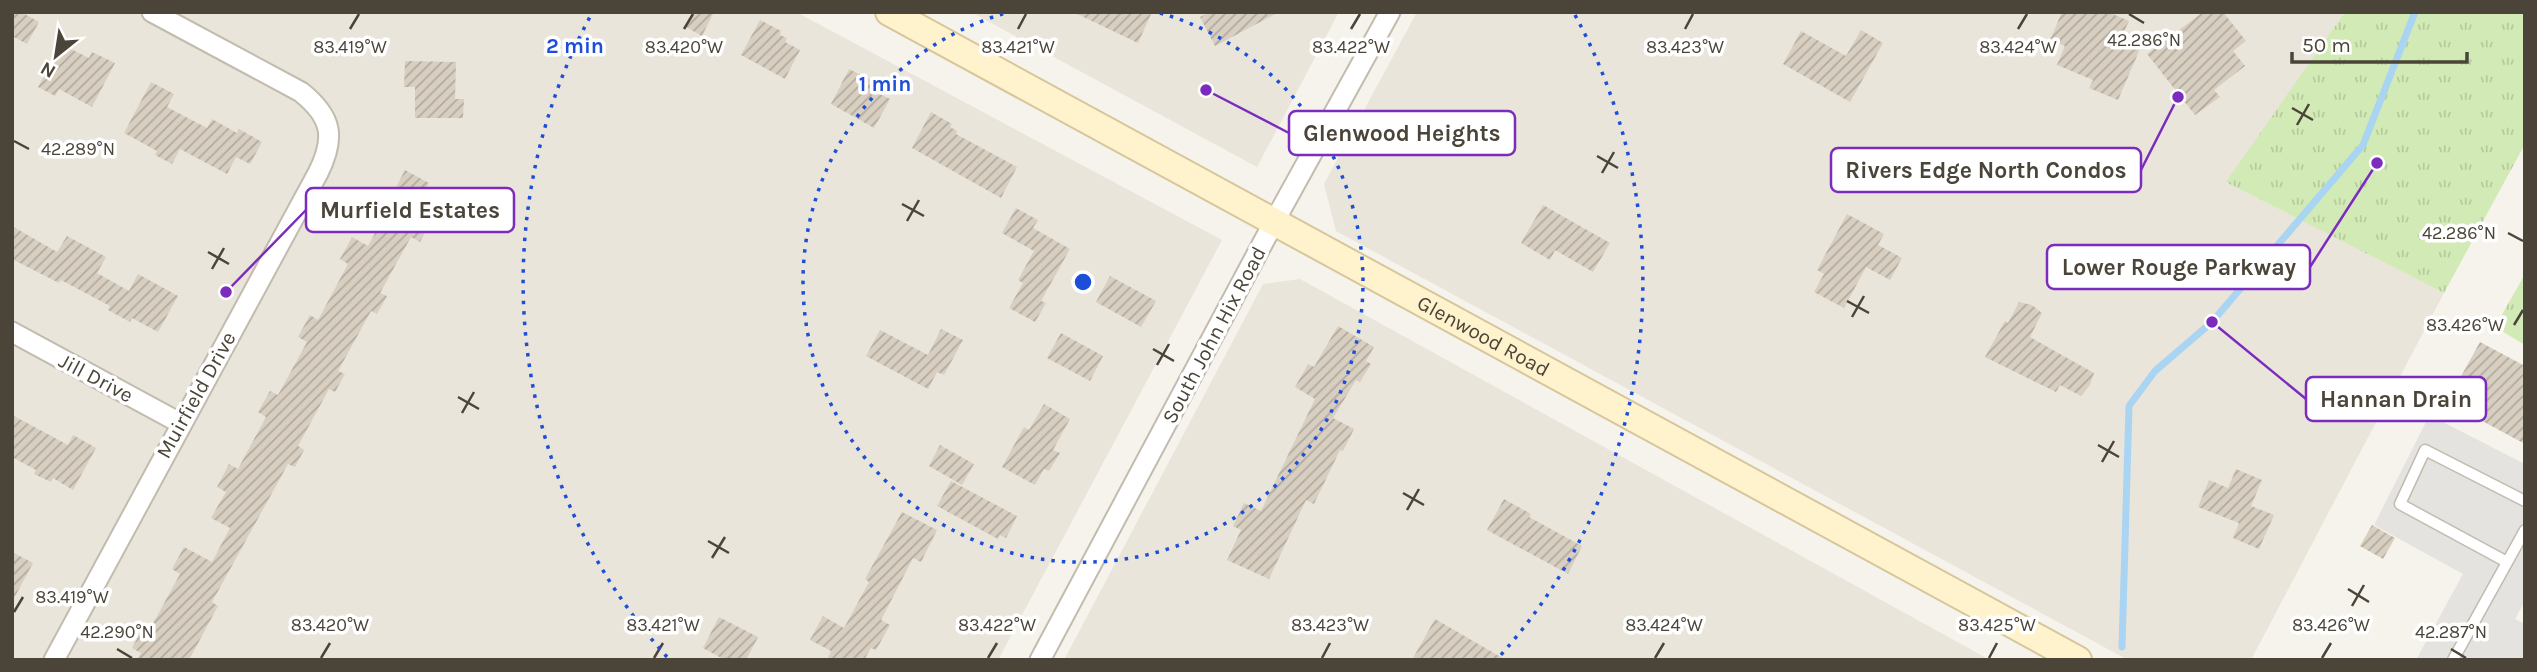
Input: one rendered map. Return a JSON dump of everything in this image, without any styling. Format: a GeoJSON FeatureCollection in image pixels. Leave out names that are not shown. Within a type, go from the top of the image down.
{"type":"FeatureCollection","features":[{"type":"Feature","properties":{"kind":"street","name":"Muirfield Drive"},"geometry":{"type":"LineString","coordinates":[[54,660],[180,423],[326,158],[330,140],[329,128],[314,103],[301,92],[152,12]]}},
{"type":"Feature","properties":{"kind":"street","name":"Glenwood Road"},"geometry":{"type":"LineString","coordinates":[[889,12],[2078,660]]}},
{"type":"Feature","properties":{"kind":"street","name":"South John Hix Road"},"geometry":{"type":"LineString","coordinates":[[1040,660],[1274,222],[1390,12]]}},
{"type":"Feature","properties":{"kind":"street","name":"Jill Drive"},"geometry":{"type":"LineString","coordinates":[[12,332],[180,423]]}},
{"type":"Feature","properties":{"kind":"lane"},"geometry":{"type":"LineString","coordinates":[[2507,562],[2399,504],[2424,450],[2525,501]]}},
{"type":"Feature","properties":{"kind":"lane"},"geometry":{"type":"LineString","coordinates":[[2453,660],[2525,530]]}},
{"type":"Feature","properties":{"kind":"shaded area"},"geometry":{"type":"Polygon","coordinates":[[[12,12],[796,12],[1222,240],[998,660],[12,660],[12,12]]]}},
{"type":"Feature","properties":{"kind":"shaded area"},"geometry":{"type":"Polygon","coordinates":[[[971,12],[1339,12],[1257,167],[971,12]]]}},
{"type":"Feature","properties":{"kind":"shaded area"},"geometry":{"type":"Polygon","coordinates":[[[1417,12],[2345,12],[2227,182],[2444,293],[2251,660],[2128,660],[1336,231],[1324,184],[1417,12]]]}},
{"type":"Feature","properties":{"kind":"shaded area"},"geometry":{"type":"Polygon","coordinates":[[[1300,279],[1990,660],[1064,660],[1263,284],[1300,279]]]}},
{"type":"Feature","properties":{"kind":"shaded area"},"geometry":{"type":"Polygon","coordinates":[[[2433,417],[2525,464],[2525,601],[2515,619],[2525,624],[2525,660],[2416,660],[2463,574],[2374,525],[2426,422],[2430,423],[2433,417]]]}},
{"type":"Feature","properties":{"kind":"green space"},"geometry":{"type":"Polygon","coordinates":[[[2345,12],[2525,12],[2525,144],[2444,293],[2226,182],[2345,12]]]}},
{"type":"Feature","properties":{"kind":"green space"},"geometry":{"type":"Polygon","coordinates":[[[2525,274],[2525,345],[2495,327],[2525,274]]]}},
{"type":"Feature","properties":{"kind":"building"},"geometry":{"type":"Polygon","coordinates":[[[12,12],[21,12],[39,22],[27,44],[12,36],[12,12]]]}},
{"type":"Feature","properties":{"kind":"building"},"geometry":{"type":"Polygon","coordinates":[[[694,12],[714,12],[702,36],[686,27],[694,12]]]}},
{"type":"Feature","properties":{"kind":"building"},"geometry":{"type":"Polygon","coordinates":[[[1073,12],[1152,12],[1138,43],[1073,12]]]}},
{"type":"Feature","properties":{"kind":"building"},"geometry":{"type":"Polygon","coordinates":[[[1210,12],[1279,12],[1215,46],[1200,17],[1210,12]]]}},
{"type":"Feature","properties":{"kind":"building"},"geometry":{"type":"Polygon","coordinates":[[[2062,12],[2108,12],[2129,21],[2120,40],[2140,49],[2118,100],[2089,88],[2093,80],[2057,65],[2065,46],[2050,40],[2062,12]]]}},
{"type":"Feature","properties":{"kind":"building"},"geometry":{"type":"Polygon","coordinates":[[[2203,12],[2223,12],[2246,41],[2233,51],[2245,66],[2214,90],[2220,97],[2195,115],[2147,54],[2203,12]]]}},
{"type":"Feature","properties":{"kind":"building"},"geometry":{"type":"Polygon","coordinates":[[[760,20],[781,31],[780,35],[787,38],[785,42],[800,50],[785,79],[741,55],[760,20]]]}},
{"type":"Feature","properties":{"kind":"building"},"geometry":{"type":"Polygon","coordinates":[[[1861,30],[1883,43],[1850,102],[1783,64],[1801,31],[1846,56],[1861,30]]]}},
{"type":"Feature","properties":{"kind":"building"},"geometry":{"type":"Polygon","coordinates":[[[61,44],[89,58],[92,52],[115,63],[92,107],[59,89],[55,96],[38,87],[61,44]]]}},
{"type":"Feature","properties":{"kind":"building"},"geometry":{"type":"Polygon","coordinates":[[[405,61],[456,62],[455,99],[464,99],[463,118],[415,118],[415,87],[404,87],[405,61]]]}},
{"type":"Feature","properties":{"kind":"building"},"geometry":{"type":"Polygon","coordinates":[[[849,69],[871,80],[869,83],[876,87],[874,91],[890,99],[874,128],[831,104],[849,69]]]}},
{"type":"Feature","properties":{"kind":"building"},"geometry":{"type":"Polygon","coordinates":[[[151,82],[174,94],[167,107],[207,128],[212,119],[237,133],[239,129],[262,142],[250,164],[236,157],[227,174],[180,149],[172,164],[155,155],[157,151],[124,133],[151,82]]]}},
{"type":"Feature","properties":{"kind":"building"},"geometry":{"type":"Polygon","coordinates":[[[931,112],[952,124],[950,127],[957,131],[956,134],[1017,167],[1001,198],[912,148],[931,112]]]}},
{"type":"Feature","properties":{"kind":"building"},"geometry":{"type":"Polygon","coordinates":[[[405,170],[429,183],[423,194],[440,204],[420,242],[411,237],[380,293],[387,296],[377,314],[371,311],[338,371],[345,374],[335,392],[329,389],[298,446],[304,450],[295,467],[288,464],[212,602],[218,606],[189,660],[137,660],[141,653],[132,648],[144,626],[150,629],[180,574],[172,569],[184,547],[212,562],[230,528],[211,518],[226,492],[217,487],[229,464],[238,469],[266,417],[258,412],[270,391],[278,395],[307,342],[298,337],[310,315],[318,320],[348,264],[340,259],[352,237],[368,246],[396,195],[393,193],[405,170]]]}},
{"type":"Feature","properties":{"kind":"building"},"geometry":{"type":"Polygon","coordinates":[[[1543,205],[1610,243],[1593,272],[1555,250],[1550,260],[1521,243],[1543,205]]]}},
{"type":"Feature","properties":{"kind":"building"},"geometry":{"type":"Polygon","coordinates":[[[1016,208],[1038,220],[1033,228],[1070,249],[1041,301],[1046,303],[1035,322],[1009,308],[1023,283],[1018,280],[1034,251],[1002,233],[1016,208]]]}},
{"type":"Feature","properties":{"kind":"building"},"geometry":{"type":"Polygon","coordinates":[[[1847,214],[1884,234],[1878,245],[1902,258],[1890,280],[1866,267],[1844,308],[1814,292],[1824,274],[1817,270],[1847,214]]]}},
{"type":"Feature","properties":{"kind":"building"},"geometry":{"type":"Polygon","coordinates":[[[12,226],[57,252],[67,236],[106,257],[97,273],[129,291],[138,274],[178,296],[158,332],[132,318],[130,322],[108,310],[110,306],[61,280],[59,283],[12,259],[12,226]]]}},
{"type":"Feature","properties":{"kind":"building"},"geometry":{"type":"Polygon","coordinates":[[[1110,276],[1156,301],[1141,327],[1096,302],[1110,276]]]}},
{"type":"Feature","properties":{"kind":"building"},"geometry":{"type":"Polygon","coordinates":[[[2019,302],[2032,305],[2042,313],[2030,337],[2094,373],[2090,385],[2081,396],[2060,385],[2056,392],[1985,357],[2019,302]]]}},
{"type":"Feature","properties":{"kind":"building"},"geometry":{"type":"Polygon","coordinates":[[[1338,326],[1374,347],[1366,361],[1371,364],[1360,382],[1356,380],[1333,418],[1354,429],[1343,451],[1340,450],[1314,504],[1306,500],[1269,579],[1227,560],[1241,530],[1233,526],[1244,503],[1261,511],[1315,399],[1295,387],[1308,364],[1314,367],[1338,326]]]}},
{"type":"Feature","properties":{"kind":"building"},"geometry":{"type":"Polygon","coordinates":[[[941,329],[963,340],[944,375],[937,372],[928,389],[866,356],[880,330],[928,355],[941,329]]]}},
{"type":"Feature","properties":{"kind":"building"},"geometry":{"type":"Polygon","coordinates":[[[1061,333],[1103,356],[1090,381],[1047,358],[1061,333]]]}},
{"type":"Feature","properties":{"kind":"building"},"geometry":{"type":"Polygon","coordinates":[[[2480,342],[2525,366],[2525,444],[2447,402],[2480,342]]]}},
{"type":"Feature","properties":{"kind":"building"},"geometry":{"type":"Polygon","coordinates":[[[1044,404],[1070,419],[1053,450],[1060,453],[1049,471],[1044,469],[1035,485],[1002,467],[1024,427],[1029,430],[1044,404]]]}},
{"type":"Feature","properties":{"kind":"building"},"geometry":{"type":"Polygon","coordinates":[[[12,415],[68,445],[73,435],[96,448],[73,490],[53,478],[51,482],[34,474],[36,470],[12,457],[12,415]]]}},
{"type":"Feature","properties":{"kind":"building"},"geometry":{"type":"Polygon","coordinates":[[[940,445],[974,464],[962,485],[929,466],[940,445]]]}},
{"type":"Feature","properties":{"kind":"building"},"geometry":{"type":"Polygon","coordinates":[[[2236,469],[2262,480],[2251,506],[2274,515],[2259,549],[2233,538],[2239,523],[2198,507],[2209,480],[2228,488],[2236,469]]]}},
{"type":"Feature","properties":{"kind":"building"},"geometry":{"type":"Polygon","coordinates":[[[951,481],[1017,516],[1006,538],[1000,535],[998,539],[937,506],[951,481]]]}},
{"type":"Feature","properties":{"kind":"building"},"geometry":{"type":"Polygon","coordinates":[[[1504,499],[1531,514],[1529,517],[1582,546],[1568,574],[1487,530],[1504,499]]]}},
{"type":"Feature","properties":{"kind":"building"},"geometry":{"type":"Polygon","coordinates":[[[902,512],[937,530],[921,562],[913,558],[881,620],[890,625],[876,650],[871,648],[864,660],[827,660],[831,651],[810,640],[823,616],[844,628],[869,582],[865,579],[902,512]]]}},
{"type":"Feature","properties":{"kind":"building"},"geometry":{"type":"Polygon","coordinates":[[[2372,525],[2395,538],[2383,559],[2360,546],[2372,525]]]}},
{"type":"Feature","properties":{"kind":"building"},"geometry":{"type":"Polygon","coordinates":[[[12,552],[33,563],[12,602],[12,552]]]}},
{"type":"Feature","properties":{"kind":"building"},"geometry":{"type":"Polygon","coordinates":[[[719,617],[758,637],[746,660],[725,660],[703,648],[719,617]]]}},
{"type":"Feature","properties":{"kind":"building"},"geometry":{"type":"Polygon","coordinates":[[[1435,619],[1506,660],[1412,660],[1435,619]]]}},
{"type":"Feature","properties":{"kind":"waterway"},"geometry":{"type":"LineString","coordinates":[[2122,647],[2129,406],[2155,371],[2212,322],[2363,145],[2415,12]]}},
{"type":"Feature","properties":{"kind":"place","name":"Glenwood Heights"},"geometry":{"type":"Point","coordinates":[1206,90]}},
{"type":"Feature","properties":{"kind":"place","name":"Rivers Edge North Condos"},"geometry":{"type":"Point","coordinates":[2178,97]}},
{"type":"Feature","properties":{"kind":"place","name":"Lower Rouge Parkway"},"geometry":{"type":"Point","coordinates":[2377,163]}},
{"type":"Feature","properties":{"kind":"place","name":"Murfield Estates"},"geometry":{"type":"Point","coordinates":[226,292]}},
{"type":"Feature","properties":{"kind":"place","name":"Hannan Drain"},"geometry":{"type":"Point","coordinates":[2212,322]}}]}
